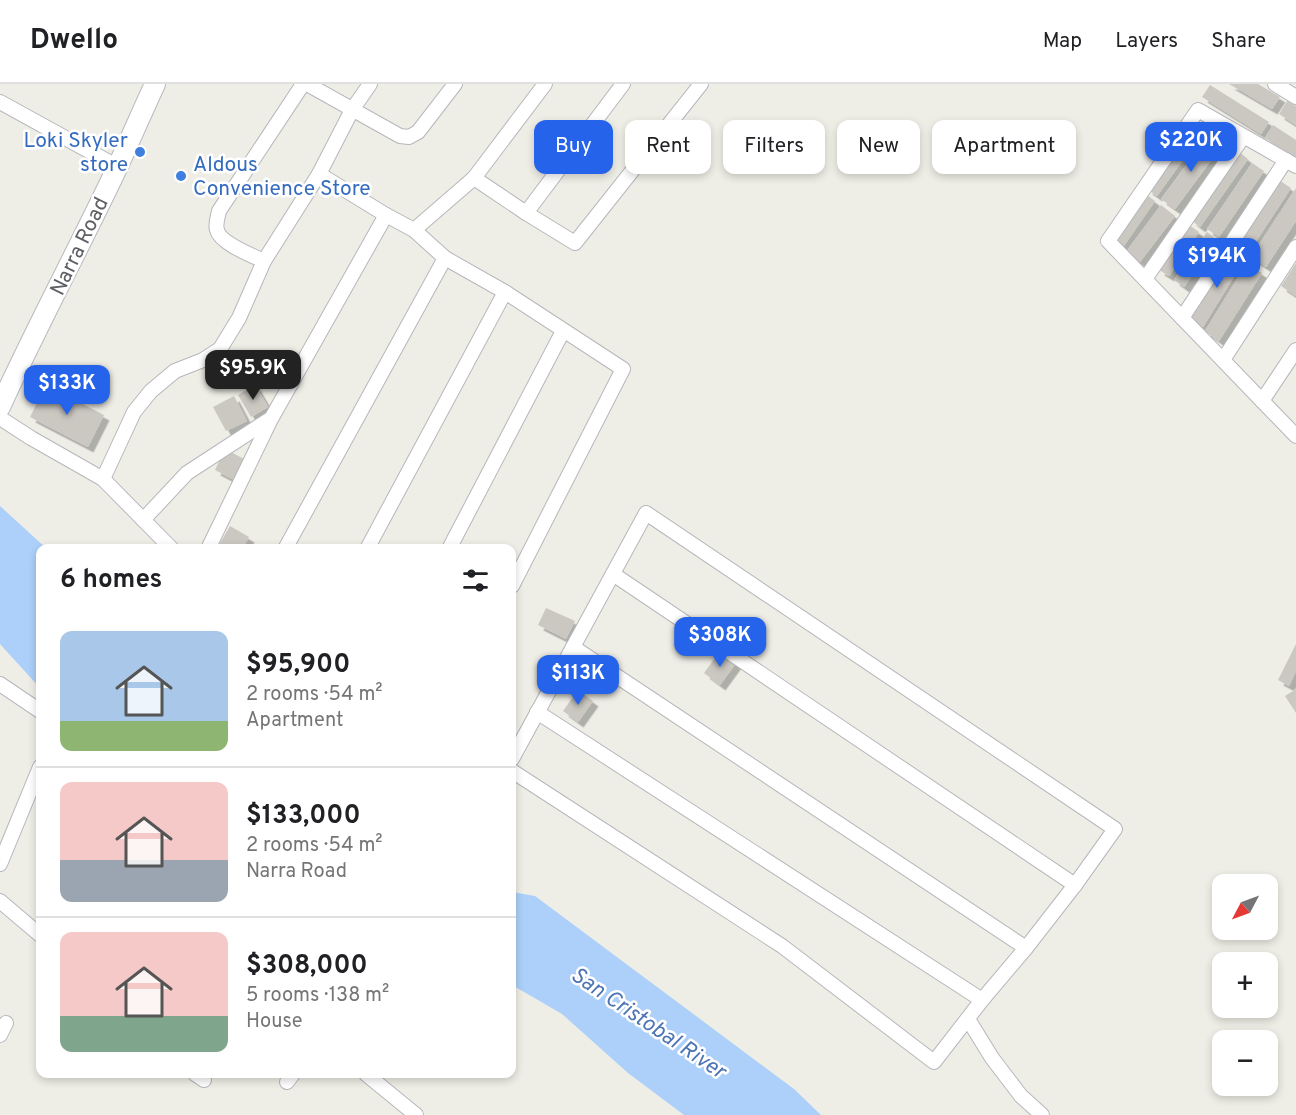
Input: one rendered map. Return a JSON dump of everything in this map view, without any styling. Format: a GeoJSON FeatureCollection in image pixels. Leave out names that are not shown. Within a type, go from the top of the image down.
{"type":"FeatureCollection","features":[{"type":"Feature","properties":{"kind":"main road","name":"Narra Road"},"geometry":{"type":"LineString","coordinates":[[0,407],[118,167],[155,84]]}},
{"type":"Feature","properties":{"kind":"street"},"geometry":{"type":"LineString","coordinates":[[264,261],[228,243],[217,232],[219,211],[305,84],[400,136],[409,137],[418,132],[455,84]]}},
{"type":"Feature","properties":{"kind":"street"},"geometry":{"type":"LineString","coordinates":[[103,479],[134,412],[151,391],[175,371],[203,360],[220,349],[239,318],[264,261],[318,174],[352,110],[370,84]]}},
{"type":"Feature","properties":{"kind":"street"},"geometry":{"type":"LineString","coordinates":[[414,230],[474,178],[545,84]]}},
{"type":"Feature","properties":{"kind":"street"},"geometry":{"type":"LineString","coordinates":[[526,213],[623,84]]}},
{"type":"Feature","properties":{"kind":"street"},"geometry":{"type":"LineString","coordinates":[[474,178],[575,243],[701,84]]}},
{"type":"Feature","properties":{"kind":"street"},"geometry":{"type":"LineString","coordinates":[[1275,84],[1296,97]]}},
{"type":"Feature","properties":{"kind":"street"},"geometry":{"type":"LineString","coordinates":[[0,102],[118,167]]}},
{"type":"Feature","properties":{"kind":"street"},"geometry":{"type":"LineString","coordinates":[[1182,318],[1291,163],[1198,110],[1108,241],[1145,279],[1182,318],[1296,436]]}},
{"type":"Feature","properties":{"kind":"street"},"geometry":{"type":"LineString","coordinates":[[1145,279],[1244,137]]}},
{"type":"Feature","properties":{"kind":"street"},"geometry":{"type":"LineString","coordinates":[[318,174],[414,230],[445,258],[505,292],[622,369],[516,578]]}},
{"type":"Feature","properties":{"kind":"street"},"geometry":{"type":"LineString","coordinates":[[210,544],[271,419],[386,215]]}},
{"type":"Feature","properties":{"kind":"street"},"geometry":{"type":"LineString","coordinates":[[1223,360],[1296,247]]}},
{"type":"Feature","properties":{"kind":"street"},"geometry":{"type":"LineString","coordinates":[[288,544],[445,258]]}},
{"type":"Feature","properties":{"kind":"street"},"geometry":{"type":"LineString","coordinates":[[370,544],[505,292]]}},
{"type":"Feature","properties":{"kind":"street"},"geometry":{"type":"LineString","coordinates":[[452,544],[563,331]]}},
{"type":"Feature","properties":{"kind":"street"},"geometry":{"type":"LineString","coordinates":[[1262,401],[1296,350]]}},
{"type":"Feature","properties":{"kind":"street"},"geometry":{"type":"LineString","coordinates":[[0,418],[103,479],[167,544]]}},
{"type":"Feature","properties":{"kind":"street"},"geometry":{"type":"LineString","coordinates":[[143,520],[187,473],[271,419]]}},
{"type":"Feature","properties":{"kind":"street"},"geometry":{"type":"LineString","coordinates":[[516,751],[646,513],[1116,829],[1026,948],[934,1062],[782,946],[516,774]]}},
{"type":"Feature","properties":{"kind":"street"},"geometry":{"type":"LineString","coordinates":[[613,574],[1075,885]]}},
{"type":"Feature","properties":{"kind":"street"},"geometry":{"type":"LineString","coordinates":[[573,647],[1026,948]]}},
{"type":"Feature","properties":{"kind":"street"},"geometry":{"type":"LineString","coordinates":[[0,684],[36,708]]}},
{"type":"Feature","properties":{"kind":"street"},"geometry":{"type":"LineString","coordinates":[[537,712],[982,1000]]}},
{"type":"Feature","properties":{"kind":"street"},"geometry":{"type":"LineString","coordinates":[[0,864],[36,777]]}},
{"type":"Feature","properties":{"kind":"street"},"geometry":{"type":"LineString","coordinates":[[0,901],[36,932]]}},
{"type":"Feature","properties":{"kind":"street"},"geometry":{"type":"LineString","coordinates":[[968,1019],[992,1058],[1021,1096],[1042,1115]]}},
{"type":"Feature","properties":{"kind":"street"},"geometry":{"type":"LineString","coordinates":[[371,1078],[416,1115]]}},
{"type":"Feature","properties":{"kind":"water"},"geometry":{"type":"Polygon","coordinates":[[[0,506],[42,544],[36,544],[36,684],[0,644],[0,506]]]}},
{"type":"Feature","properties":{"kind":"water","name":"San Cristobal River"},"geometry":{"type":"Polygon","coordinates":[[[516,893],[535,896],[794,1089],[821,1115],[684,1115],[628,1073],[562,1014],[516,987],[516,893]]]}},
{"type":"Feature","properties":{"kind":"building"},"geometry":{"type":"Polygon","coordinates":[[[1229,84],[1258,84],[1280,97],[1272,109],[1229,84]]]}},
{"type":"Feature","properties":{"kind":"building"},"geometry":{"type":"Polygon","coordinates":[[[1210,85],[1269,122],[1261,134],[1202,97],[1210,85]]]}},
{"type":"Feature","properties":{"kind":"building"},"geometry":{"type":"Polygon","coordinates":[[[1287,101],[1296,106],[1296,125],[1279,114],[1287,101]]]}},
{"type":"Feature","properties":{"kind":"building"},"geometry":{"type":"Polygon","coordinates":[[[1194,125],[1203,132],[1157,196],[1147,189],[1194,125]]]}},
{"type":"Feature","properties":{"kind":"building"},"geometry":{"type":"Polygon","coordinates":[[[1273,125],[1296,140],[1296,159],[1265,138],[1273,125]]]}},
{"type":"Feature","properties":{"kind":"building"},"geometry":{"type":"Polygon","coordinates":[[[1208,136],[1221,147],[1175,209],[1161,199],[1208,136]]]}},
{"type":"Feature","properties":{"kind":"building"},"geometry":{"type":"Polygon","coordinates":[[[1239,152],[1248,159],[1200,227],[1191,220],[1239,152]]]}},
{"type":"Feature","properties":{"kind":"building"},"geometry":{"type":"Polygon","coordinates":[[[1252,163],[1264,171],[1219,237],[1207,229],[1252,163]]]}},
{"type":"Feature","properties":{"kind":"building"},"geometry":{"type":"Polygon","coordinates":[[[1279,180],[1291,188],[1247,255],[1235,247],[1279,180]]]}},
{"type":"Feature","properties":{"kind":"building"},"geometry":{"type":"Polygon","coordinates":[[[1296,188],[1296,221],[1266,267],[1251,257],[1296,188]]]}},
{"type":"Feature","properties":{"kind":"building"},"geometry":{"type":"Polygon","coordinates":[[[1147,195],[1155,201],[1121,250],[1113,244],[1147,195]]]}},
{"type":"Feature","properties":{"kind":"building"},"geometry":{"type":"Polygon","coordinates":[[[1161,205],[1175,216],[1140,262],[1126,252],[1161,205]]]}},
{"type":"Feature","properties":{"kind":"building"},"geometry":{"type":"Polygon","coordinates":[[[1189,225],[1199,232],[1169,276],[1159,270],[1189,225]]]}},
{"type":"Feature","properties":{"kind":"building"},"geometry":{"type":"Polygon","coordinates":[[[1207,232],[1217,240],[1184,287],[1174,280],[1207,232]]]}},
{"type":"Feature","properties":{"kind":"building"},"geometry":{"type":"Polygon","coordinates":[[[1230,251],[1244,260],[1203,327],[1189,318],[1230,251]]]}},
{"type":"Feature","properties":{"kind":"building"},"geometry":{"type":"Polygon","coordinates":[[[1247,263],[1262,273],[1219,341],[1205,331],[1247,263]]]}},
{"type":"Feature","properties":{"kind":"building"},"geometry":{"type":"Polygon","coordinates":[[[1296,263],[1296,296],[1281,286],[1296,263]]]}},
{"type":"Feature","properties":{"kind":"building"},"geometry":{"type":"Polygon","coordinates":[[[46,385],[104,415],[88,447],[30,417],[46,385]]]}},
{"type":"Feature","properties":{"kind":"building"},"geometry":{"type":"Polygon","coordinates":[[[255,385],[268,407],[251,417],[238,395],[255,385]]]}},
{"type":"Feature","properties":{"kind":"building"},"geometry":{"type":"Polygon","coordinates":[[[234,396],[247,421],[226,431],[213,407],[234,396]]]}},
{"type":"Feature","properties":{"kind":"building"},"geometry":{"type":"Polygon","coordinates":[[[225,449],[246,460],[236,481],[215,470],[225,449]]]}},
{"type":"Feature","properties":{"kind":"building"},"geometry":{"type":"Polygon","coordinates":[[[230,526],[249,537],[245,544],[220,544],[230,526]]]}},
{"type":"Feature","properties":{"kind":"building"},"geometry":{"type":"Polygon","coordinates":[[[546,608],[575,621],[566,639],[538,625],[546,608]]]}},
{"type":"Feature","properties":{"kind":"building"},"geometry":{"type":"Polygon","coordinates":[[[1296,644],[1296,671],[1289,686],[1278,680],[1296,644]]]}},
{"type":"Feature","properties":{"kind":"building"},"geometry":{"type":"Polygon","coordinates":[[[720,651],[736,663],[720,685],[704,673],[720,651]]]}},
{"type":"Feature","properties":{"kind":"building"},"geometry":{"type":"Polygon","coordinates":[[[1296,689],[1296,713],[1285,696],[1296,689]]]}},
{"type":"Feature","properties":{"kind":"building"},"geometry":{"type":"Polygon","coordinates":[[[578,690],[593,701],[578,722],[563,711],[578,690]]]}},
{"type":"Feature","properties":{"kind":"place","name":"Loki Skyler store"},"geometry":{"type":"Point","coordinates":[140,152]}},
{"type":"Feature","properties":{"kind":"place","name":"Aldous Convenience Store"},"geometry":{"type":"Point","coordinates":[181,176]}}]}
